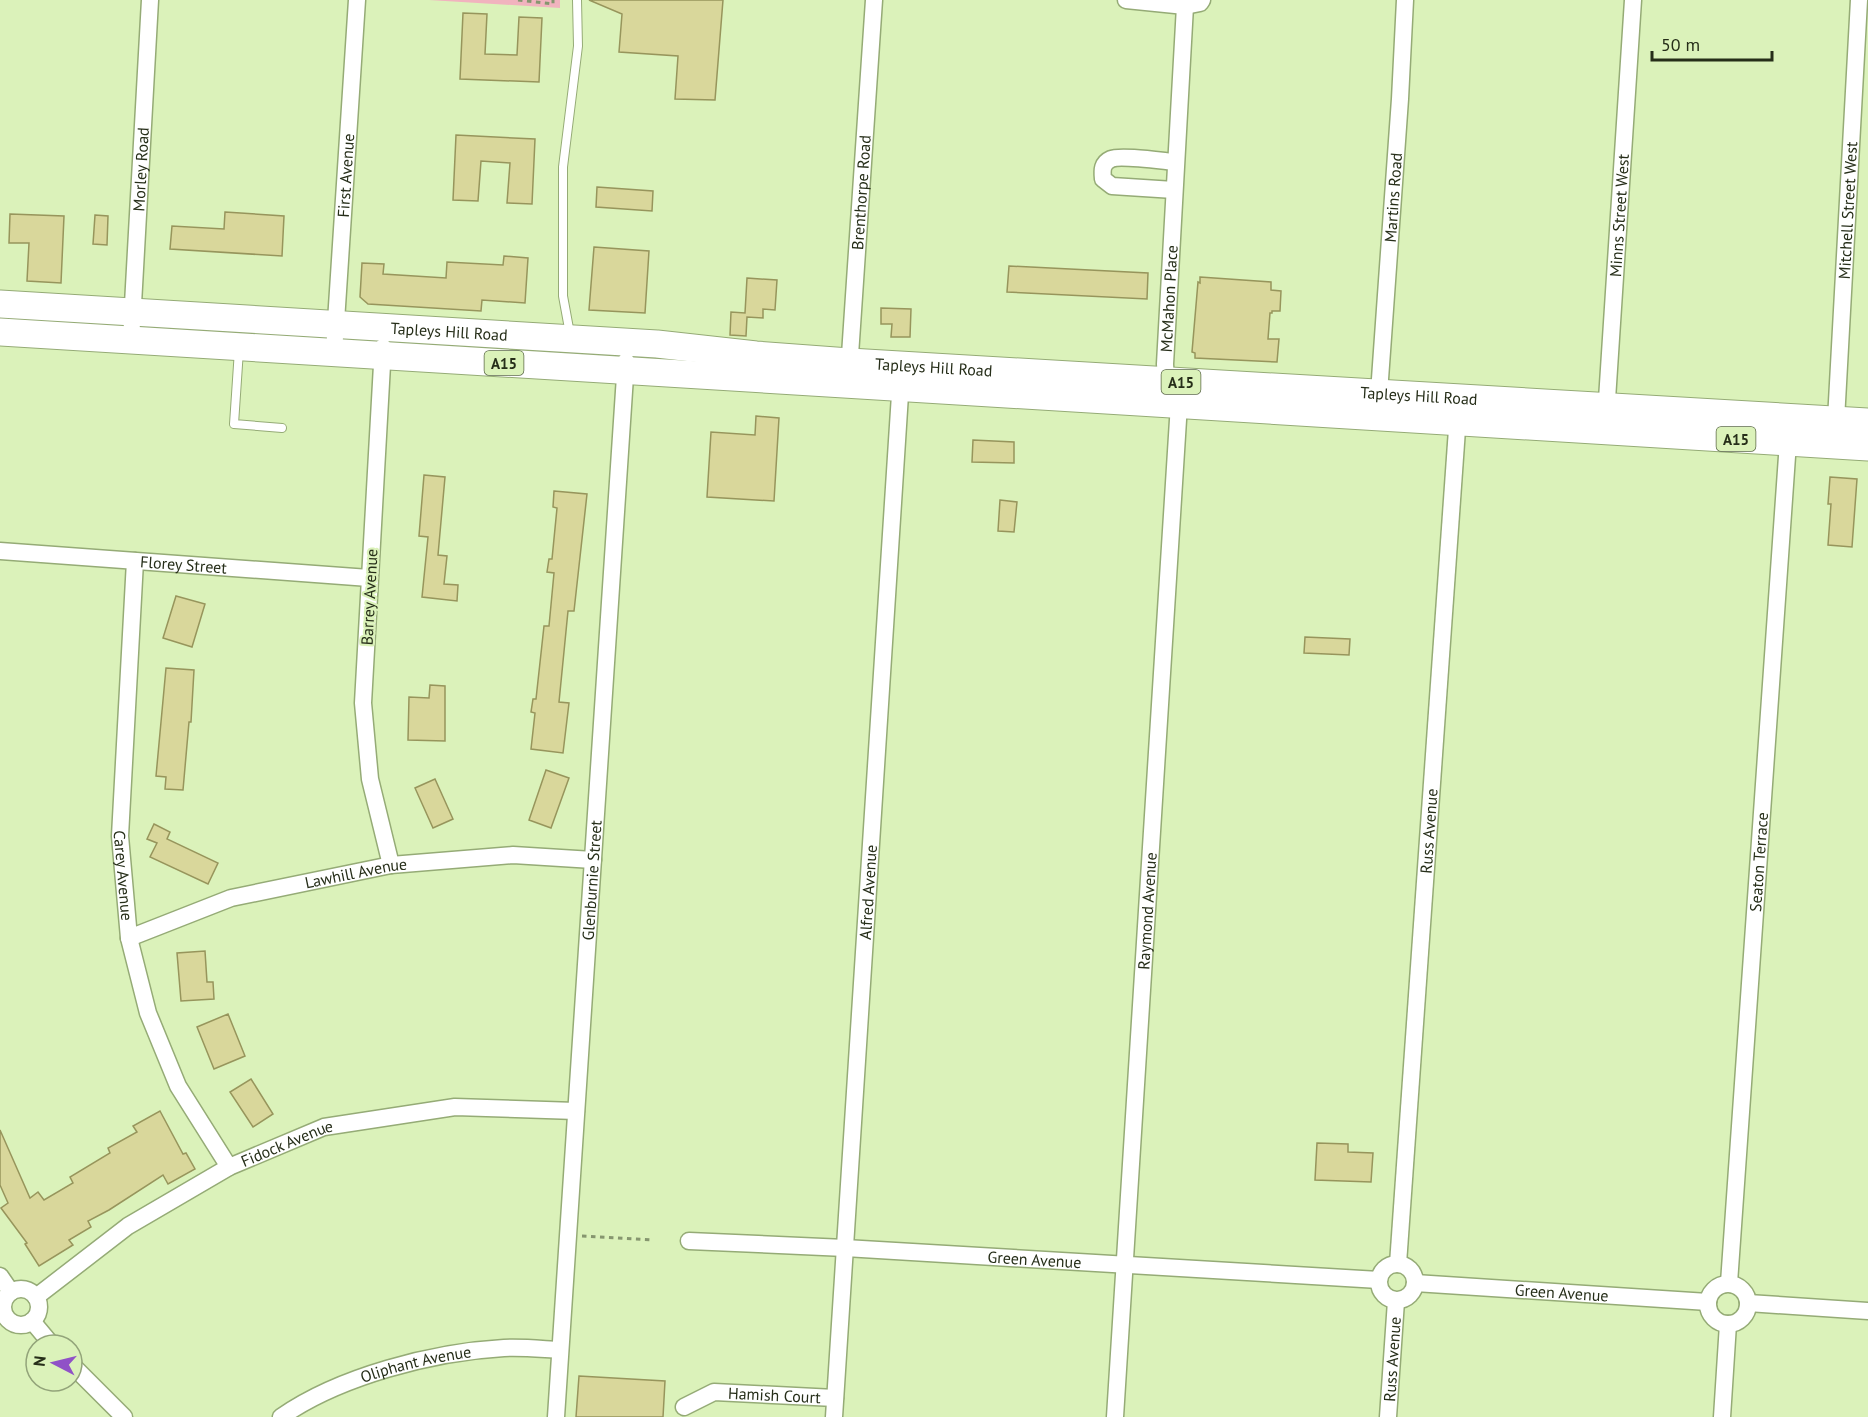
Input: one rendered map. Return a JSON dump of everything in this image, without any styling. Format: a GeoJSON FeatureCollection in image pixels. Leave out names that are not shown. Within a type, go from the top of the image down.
{"type":"FeatureCollection","features":[{"type":"Feature","properties":{"kind":"main road","name":"Tapleys Hill Road"},"geometry":{"type":"LineString","coordinates":[[0,304],[627,342],[848,373]]}},
{"type":"Feature","properties":{"kind":"main road","name":"Tapleys Hill Road"},"geometry":{"type":"LineString","coordinates":[[0,332],[626,370],[1166,381],[1379,393],[1459,410]]}},
{"type":"Feature","properties":{"kind":"main road","name":"Tapleys Hill Road"},"geometry":{"type":"LineString","coordinates":[[901,376],[1179,404],[1459,410],[1606,418],[1868,422]]}},
{"type":"Feature","properties":{"kind":"main road","name":"Tapleys Hill Road"},"geometry":{"type":"LineString","coordinates":[[1606,418],[1788,442],[1868,447]]}},
{"type":"Feature","properties":{"kind":"street","name":"Morley Road"},"geometry":{"type":"LineString","coordinates":[[131,340],[150,0]]}},
{"type":"Feature","properties":{"kind":"street","name":"First Avenue"},"geometry":{"type":"LineString","coordinates":[[334,352],[357,0]]}},
{"type":"Feature","properties":{"kind":"street","name":"Brenthorpe Road"},"geometry":{"type":"LineString","coordinates":[[848,373],[874,0]]}},
{"type":"Feature","properties":{"kind":"street"},"geometry":{"type":"LineString","coordinates":[[1126,0],[1185,6],[1200,3],[1202,0]]}},
{"type":"Feature","properties":{"kind":"street","name":"Martins Road"},"geometry":{"type":"LineString","coordinates":[[1379,393],[1406,0]]}},
{"type":"Feature","properties":{"kind":"street","name":"Minns Street West"},"geometry":{"type":"LineString","coordinates":[[1606,418],[1633,0]]}},
{"type":"Feature","properties":{"kind":"street","name":"Mitchell Street West"},"geometry":{"type":"LineString","coordinates":[[1836,420],[1859,0]]}},
{"type":"Feature","properties":{"kind":"street","name":"McMahon Place"},"geometry":{"type":"LineString","coordinates":[[1166,381],[1175,162],[1185,6]]}},
{"type":"Feature","properties":{"kind":"street"},"geometry":{"type":"LineString","coordinates":[[1174,190],[1112,186],[1103,179],[1102,171],[1104,163],[1113,157],[1175,162]]}},
{"type":"Feature","properties":{"kind":"street","name":"Barrey Avenue"},"geometry":{"type":"LineString","coordinates":[[385,327],[363,703],[370,779],[391,865]]}},
{"type":"Feature","properties":{"kind":"street","name":"Glenburnie Street"},"geometry":{"type":"LineString","coordinates":[[555,1417],[627,342]]}},
{"type":"Feature","properties":{"kind":"street","name":"Alfred Avenue"},"geometry":{"type":"LineString","coordinates":[[834,1417],[901,376]]}},
{"type":"Feature","properties":{"kind":"street"},"geometry":{"type":"LineString","coordinates":[[1166,381],[1179,404]]}},
{"type":"Feature","properties":{"kind":"street","name":"Raymond Avenue"},"geometry":{"type":"LineString","coordinates":[[1115,1417],[1179,404]]}},
{"type":"Feature","properties":{"kind":"street","name":"Russ Avenue"},"geometry":{"type":"LineString","coordinates":[[1398,1264],[1459,410]]}},
{"type":"Feature","properties":{"kind":"street","name":"Seaton Terrace"},"geometry":{"type":"LineString","coordinates":[[1729,1283],[1788,442]]}},
{"type":"Feature","properties":{"kind":"street","name":"Florey Street"},"geometry":{"type":"LineString","coordinates":[[0,551],[369,578]]}},
{"type":"Feature","properties":{"kind":"street","name":"Carey Avenue"},"geometry":{"type":"LineString","coordinates":[[135,561],[120,836],[129,938],[148,1013],[178,1086],[229,1167]]}},
{"type":"Feature","properties":{"kind":"street","name":"Lawhill Avenue"},"geometry":{"type":"LineString","coordinates":[[129,938],[231,898],[391,865],[513,855],[593,860]]}},
{"type":"Feature","properties":{"kind":"street","name":"Fidock Avenue"},"geometry":{"type":"LineString","coordinates":[[36,1297],[128,1226],[229,1167],[324,1127],[455,1107],[576,1111]]}},
{"type":"Feature","properties":{"kind":"street","name":"Green Avenue"},"geometry":{"type":"LineString","coordinates":[[689,1241],[1379,1280]]}},
{"type":"Feature","properties":{"kind":"street"},"geometry":{"type":"LineString","coordinates":[[1398,1264],[1408,1268],[1415,1283],[1407,1298],[1396,1300],[1385,1296],[1381,1291],[1379,1280],[1388,1267],[1398,1264]]}},
{"type":"Feature","properties":{"kind":"street"},"geometry":{"type":"LineString","coordinates":[[0,1276],[11,1292]]}},
{"type":"Feature","properties":{"kind":"street","name":"Green Avenue"},"geometry":{"type":"LineString","coordinates":[[1415,1283],[1708,1302]]}},
{"type":"Feature","properties":{"kind":"street"},"geometry":{"type":"LineString","coordinates":[[1729,1283],[1743,1290],[1748,1303],[1742,1317],[1728,1324],[1716,1320],[1708,1308],[1708,1302],[1712,1291],[1729,1283]]}},
{"type":"Feature","properties":{"kind":"street"},"geometry":{"type":"LineString","coordinates":[[28,1290],[36,1297],[39,1310],[33,1321],[20,1325],[3,1320],[3,1305],[11,1292],[28,1290]]}},
{"type":"Feature","properties":{"kind":"street","name":"Russ Avenue"},"geometry":{"type":"LineString","coordinates":[[1388,1417],[1396,1300]]}},
{"type":"Feature","properties":{"kind":"street"},"geometry":{"type":"LineString","coordinates":[[1748,1303],[1868,1311]]}},
{"type":"Feature","properties":{"kind":"street"},"geometry":{"type":"LineString","coordinates":[[33,1321],[42,1333]]}},
{"type":"Feature","properties":{"kind":"street"},"geometry":{"type":"LineString","coordinates":[[1722,1417],[1728,1324]]}},
{"type":"Feature","properties":{"kind":"street","name":"Oliphant Avenue"},"geometry":{"type":"LineString","coordinates":[[281,1417],[343,1384],[431,1357],[505,1348],[560,1350]]}},
{"type":"Feature","properties":{"kind":"street"},"geometry":{"type":"LineString","coordinates":[[84,1377],[124,1417]]}},
{"type":"Feature","properties":{"kind":"street","name":"Hamish Court"},"geometry":{"type":"LineString","coordinates":[[684,1407],[714,1392],[835,1398]]}},
{"type":"Feature","properties":{"kind":"lane"},"geometry":{"type":"LineString","coordinates":[[570,339],[563,296],[563,167],[578,46],[577,0]]}},
{"type":"Feature","properties":{"kind":"lane"},"geometry":{"type":"LineString","coordinates":[[239,346],[234,424],[282,428]]}},
{"type":"Feature","properties":{"kind":"path"},"geometry":{"type":"LineString","coordinates":[[518,0],[553,4],[553,0]]}},
{"type":"Feature","properties":{"kind":"path"},"geometry":{"type":"LineString","coordinates":[[568,1235],[652,1240]]}},
{"type":"Feature","properties":{"kind":"shaded area"},"geometry":{"type":"Polygon","coordinates":[[[429,0],[560,0],[560,8],[429,0]]]}},
{"type":"Feature","properties":{"kind":"building"},"geometry":{"type":"Polygon","coordinates":[[[589,0],[723,0],[715,100],[675,99],[678,56],[619,52],[622,14],[589,0]]]}},
{"type":"Feature","properties":{"kind":"building"},"geometry":{"type":"Polygon","coordinates":[[[463,13],[487,14],[485,54],[517,55],[519,17],[542,18],[539,82],[460,79],[463,13]]]}},
{"type":"Feature","properties":{"kind":"building"},"geometry":{"type":"Polygon","coordinates":[[[456,135],[535,139],[532,204],[507,203],[510,163],[481,161],[478,201],[453,200],[456,135]]]}},
{"type":"Feature","properties":{"kind":"building"},"geometry":{"type":"Polygon","coordinates":[[[597,187],[653,191],[652,211],[596,207],[597,187]]]}},
{"type":"Feature","properties":{"kind":"building"},"geometry":{"type":"Polygon","coordinates":[[[225,212],[284,216],[282,256],[170,249],[172,226],[224,229],[225,212]]]}},
{"type":"Feature","properties":{"kind":"building"},"geometry":{"type":"Polygon","coordinates":[[[10,214],[64,216],[61,283],[27,281],[29,243],[9,243],[10,214]]]}},
{"type":"Feature","properties":{"kind":"building"},"geometry":{"type":"Polygon","coordinates":[[[95,215],[108,216],[107,245],[93,244],[95,215]]]}},
{"type":"Feature","properties":{"kind":"building"},"geometry":{"type":"Polygon","coordinates":[[[594,247],[649,251],[645,313],[589,310],[594,247]]]}},
{"type":"Feature","properties":{"kind":"building"},"geometry":{"type":"Polygon","coordinates":[[[504,256],[528,258],[525,303],[482,300],[481,311],[368,304],[360,297],[362,263],[384,264],[383,274],[446,278],[447,262],[503,265],[504,256]]]}},
{"type":"Feature","properties":{"kind":"building"},"geometry":{"type":"Polygon","coordinates":[[[1009,266],[1148,273],[1147,299],[1007,292],[1009,266]]]}},
{"type":"Feature","properties":{"kind":"building"},"geometry":{"type":"Polygon","coordinates":[[[1200,277],[1271,282],[1271,290],[1281,291],[1280,311],[1270,313],[1268,339],[1279,339],[1277,362],[1195,358],[1195,353],[1192,352],[1200,277]]]}},
{"type":"Feature","properties":{"kind":"building"},"geometry":{"type":"Polygon","coordinates":[[[747,278],[777,280],[775,310],[763,309],[763,318],[747,317],[746,336],[730,335],[731,312],[745,313],[747,278]]]}},
{"type":"Feature","properties":{"kind":"building"},"geometry":{"type":"Polygon","coordinates":[[[881,308],[911,309],[910,337],[891,337],[892,324],[881,324],[881,308]]]}},
{"type":"Feature","properties":{"kind":"building"},"geometry":{"type":"Polygon","coordinates":[[[756,416],[779,418],[774,501],[707,497],[711,432],[755,435],[756,416]]]}},
{"type":"Feature","properties":{"kind":"building"},"geometry":{"type":"Polygon","coordinates":[[[973,440],[1014,442],[1014,463],[972,462],[973,440]]]}},
{"type":"Feature","properties":{"kind":"building"},"geometry":{"type":"Polygon","coordinates":[[[424,475],[445,477],[438,555],[447,556],[444,584],[458,585],[457,601],[422,597],[428,537],[419,536],[424,475]]]}},
{"type":"Feature","properties":{"kind":"building"},"geometry":{"type":"Polygon","coordinates":[[[1830,477],[1857,479],[1852,547],[1828,545],[1830,477]]]}},
{"type":"Feature","properties":{"kind":"building"},"geometry":{"type":"Polygon","coordinates":[[[554,491],[587,494],[574,611],[568,611],[559,702],[569,703],[563,753],[531,749],[535,713],[531,712],[533,699],[536,699],[544,626],[549,626],[554,573],[547,572],[549,559],[552,559],[557,508],[553,507],[554,491]]]}},
{"type":"Feature","properties":{"kind":"building"},"geometry":{"type":"Polygon","coordinates":[[[1000,500],[1017,502],[1014,532],[998,531],[1000,500]]]}},
{"type":"Feature","properties":{"kind":"building"},"geometry":{"type":"Polygon","coordinates":[[[176,596],[205,604],[192,647],[163,638],[176,596]]]}},
{"type":"Feature","properties":{"kind":"building"},"geometry":{"type":"Polygon","coordinates":[[[1305,637],[1350,639],[1349,655],[1304,653],[1305,637]]]}},
{"type":"Feature","properties":{"kind":"building"},"geometry":{"type":"Polygon","coordinates":[[[166,668],[194,670],[183,790],[165,789],[166,777],[156,776],[166,668]]]}},
{"type":"Feature","properties":{"kind":"building"},"geometry":{"type":"Polygon","coordinates":[[[430,685],[445,686],[445,741],[408,740],[409,697],[429,698],[430,685]]]}},
{"type":"Feature","properties":{"kind":"building"},"geometry":{"type":"Polygon","coordinates":[[[546,770],[569,778],[551,828],[529,820],[546,770]]]}},
{"type":"Feature","properties":{"kind":"building"},"geometry":{"type":"Polygon","coordinates":[[[435,779],[453,819],[433,828],[415,788],[435,779]]]}},
{"type":"Feature","properties":{"kind":"building"},"geometry":{"type":"Polygon","coordinates":[[[154,824],[170,832],[167,839],[218,863],[208,884],[150,857],[157,843],[147,839],[154,824]]]}},
{"type":"Feature","properties":{"kind":"building"},"geometry":{"type":"Polygon","coordinates":[[[205,951],[207,982],[213,982],[214,999],[181,1001],[177,953],[205,951]]]}},
{"type":"Feature","properties":{"kind":"building"},"geometry":{"type":"Polygon","coordinates":[[[228,1014],[245,1056],[214,1069],[197,1027],[228,1014]]]}},
{"type":"Feature","properties":{"kind":"building"},"geometry":{"type":"Polygon","coordinates":[[[251,1079],[273,1114],[253,1127],[230,1092],[251,1079]]]}},
{"type":"Feature","properties":{"kind":"building"},"geometry":{"type":"Polygon","coordinates":[[[160,1111],[183,1154],[186,1153],[195,1169],[168,1184],[163,1175],[88,1221],[91,1227],[69,1240],[73,1245],[39,1266],[25,1244],[27,1243],[1,1208],[8,1203],[0,1185],[0,1130],[30,1198],[38,1192],[44,1200],[73,1183],[70,1177],[110,1153],[108,1148],[137,1132],[133,1126],[160,1111]]]}},
{"type":"Feature","properties":{"kind":"building"},"geometry":{"type":"Polygon","coordinates":[[[1317,1143],[1348,1144],[1348,1152],[1373,1153],[1371,1182],[1315,1180],[1317,1143]]]}},
{"type":"Feature","properties":{"kind":"building"},"geometry":{"type":"Polygon","coordinates":[[[579,1376],[665,1381],[663,1417],[576,1417],[579,1376]]]}}]}
